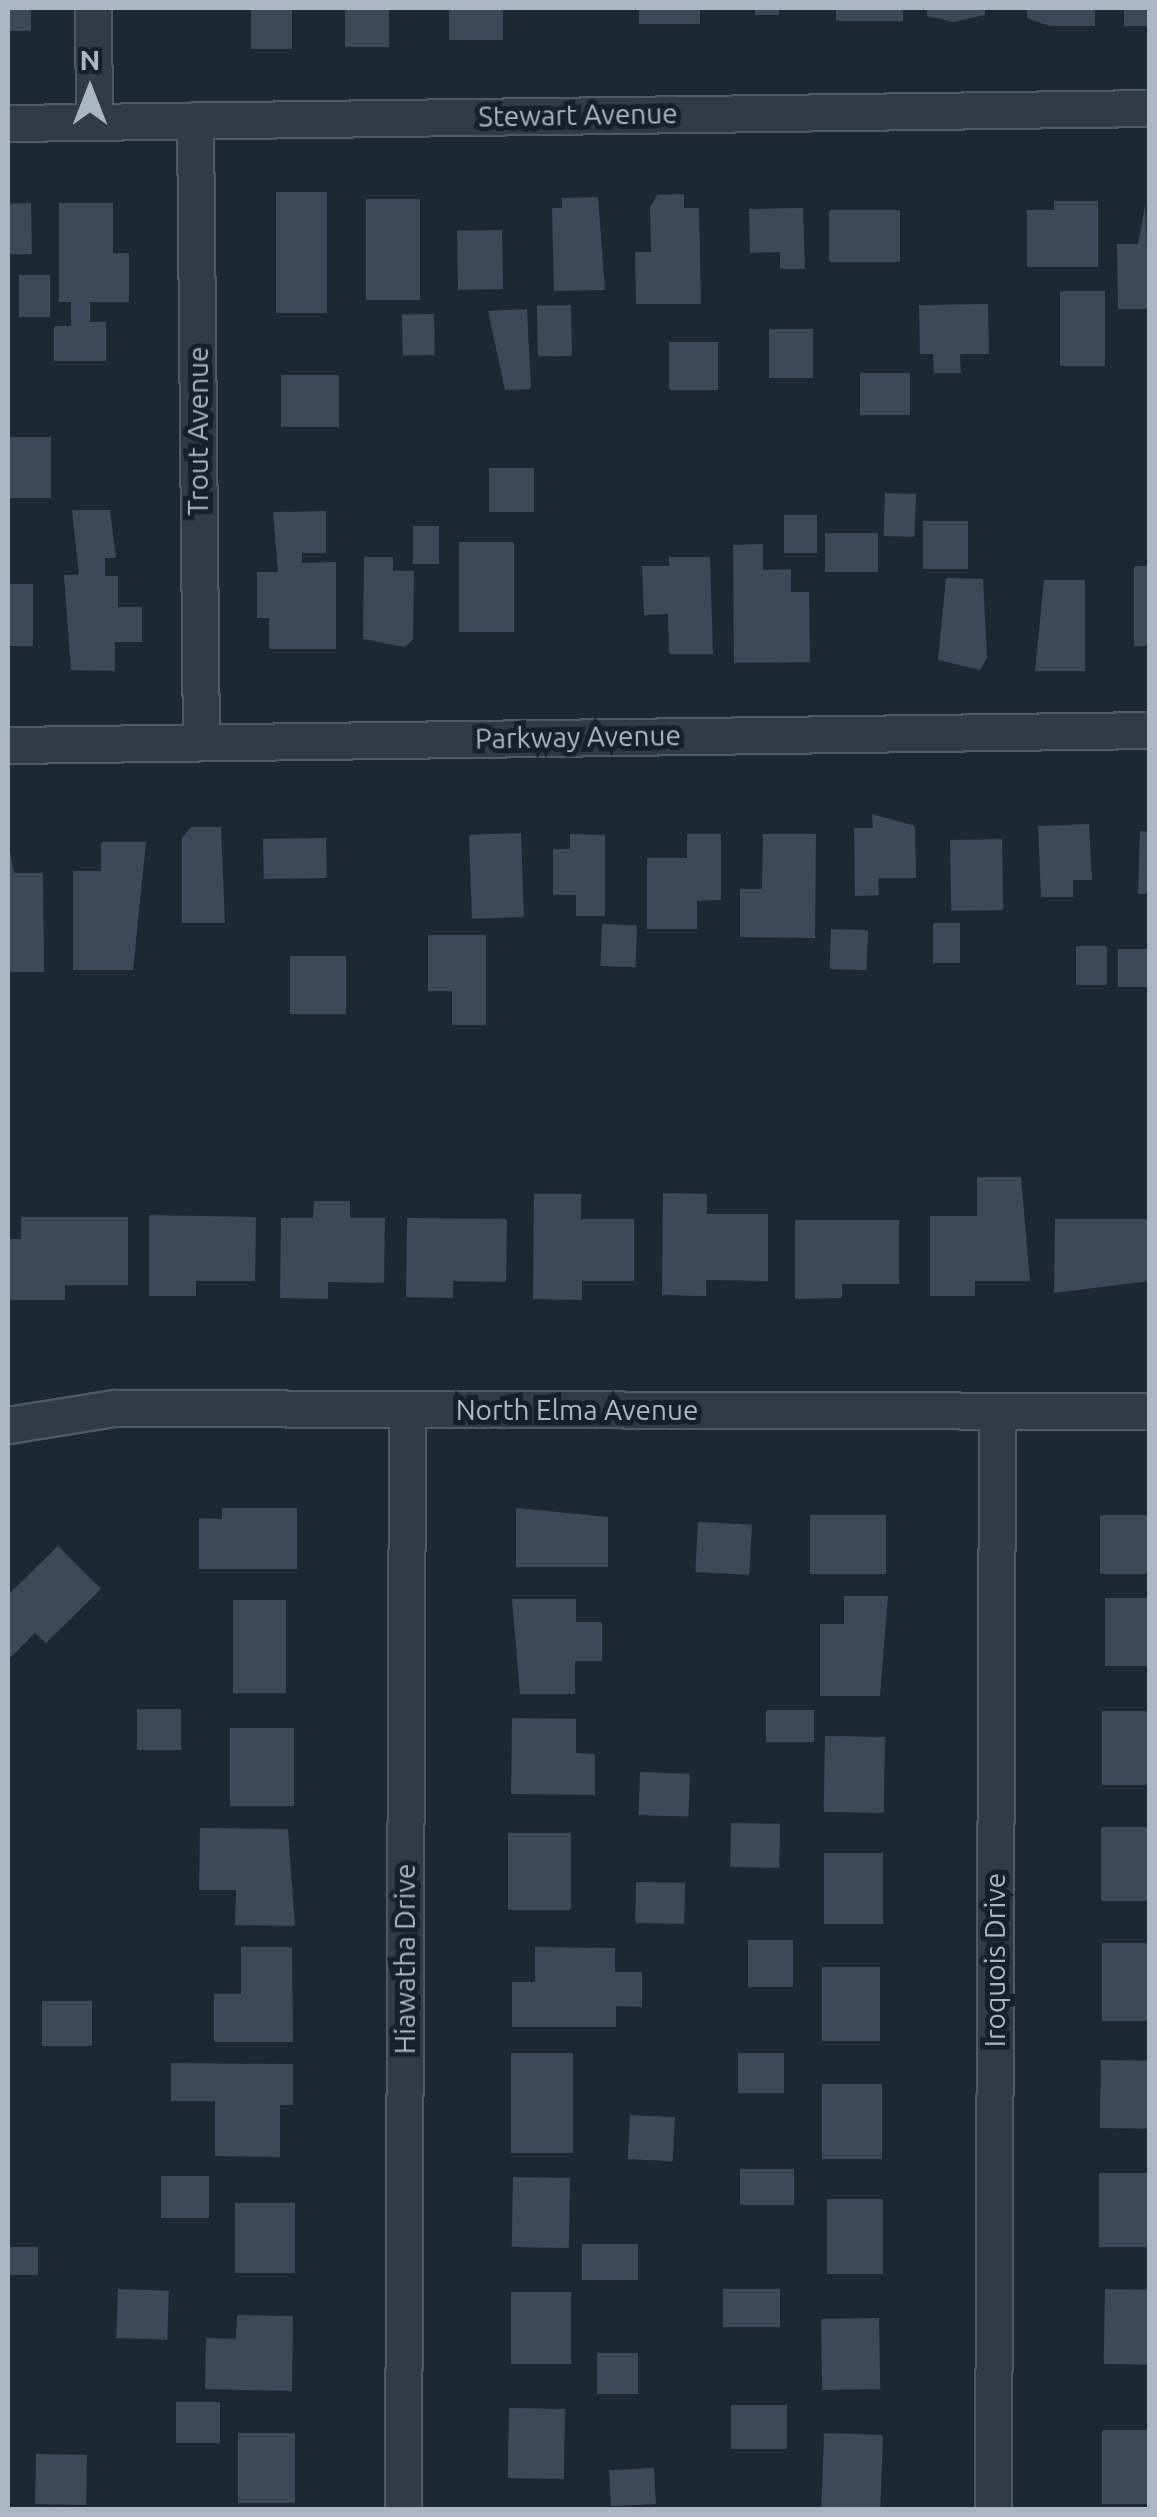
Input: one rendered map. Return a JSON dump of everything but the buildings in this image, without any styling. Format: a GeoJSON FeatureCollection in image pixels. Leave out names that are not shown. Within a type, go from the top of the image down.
{"type":"FeatureCollection","features":[{"type":"Feature","properties":{"kind":"street"},"geometry":{"type":"LineString","coordinates":[[93,8],[94,122]]}},
{"type":"Feature","properties":{"kind":"street","name":"Stewart Avenue"},"geometry":{"type":"LineString","coordinates":[[8,123],[1150,108]]}},
{"type":"Feature","properties":{"kind":"street","name":"Trout Avenue"},"geometry":{"type":"LineString","coordinates":[[195,120],[201,742]]}},
{"type":"Feature","properties":{"kind":"street","name":"Parkway Avenue"},"geometry":{"type":"LineString","coordinates":[[8,746],[1150,730]]}},
{"type":"Feature","properties":{"kind":"street","name":"North Elma Avenue"},"geometry":{"type":"LineString","coordinates":[[8,1424],[81,1408],[1150,1411]]}},
{"type":"Feature","properties":{"kind":"street","name":"Hiawatha Drive"},"geometry":{"type":"LineString","coordinates":[[404,2510],[407,1409]]}},
{"type":"Feature","properties":{"kind":"street","name":"Iroquois Drive"},"geometry":{"type":"LineString","coordinates":[[992,2510],[997,1411]]}}]}
